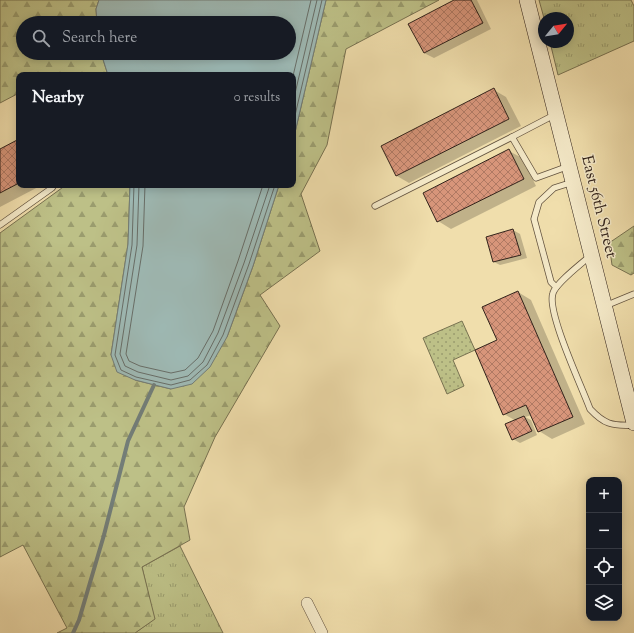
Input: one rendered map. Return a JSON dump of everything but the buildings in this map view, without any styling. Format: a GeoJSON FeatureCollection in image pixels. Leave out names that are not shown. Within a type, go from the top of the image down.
{"type":"FeatureCollection","features":[{"type":"Feature","properties":{"kind":"street","name":"East 56th Street"},"geometry":{"type":"LineString","coordinates":[[527,0],[634,424]]}},
{"type":"Feature","properties":{"kind":"street"},"geometry":{"type":"LineString","coordinates":[[307,603],[322,633]]}},
{"type":"Feature","properties":{"kind":"lane"},"geometry":{"type":"LineString","coordinates":[[375,206],[556,114]]}},
{"type":"Feature","properties":{"kind":"lane"},"geometry":{"type":"LineString","coordinates":[[512,137],[536,178],[569,166]]}},
{"type":"Feature","properties":{"kind":"lane"},"geometry":{"type":"LineString","coordinates":[[556,287],[551,282],[534,219],[539,202],[554,188],[573,182]]}},
{"type":"Feature","properties":{"kind":"lane"},"geometry":{"type":"LineString","coordinates":[[0,225],[52,188]]}},
{"type":"Feature","properties":{"kind":"lane"},"geometry":{"type":"LineString","coordinates":[[591,255],[556,287],[552,294],[552,305],[556,322],[590,409],[598,418],[607,423],[618,425],[634,424]]}},
{"type":"Feature","properties":{"kind":"lane"},"geometry":{"type":"LineString","coordinates":[[604,306],[634,294]]}},
{"type":"Feature","properties":{"kind":"green space"},"geometry":{"type":"Polygon","coordinates":[[[0,0],[99,0],[96,9],[96,16],[16,16],[16,60],[103,60],[107,72],[16,72],[16,95],[0,103],[0,0]]]}},
{"type":"Feature","properties":{"kind":"green space"},"geometry":{"type":"Polygon","coordinates":[[[326,0],[439,0],[346,49],[327,145],[301,194],[320,251],[260,295],[280,326],[215,437],[184,507],[190,540],[142,567],[155,619],[135,633],[57,633],[67,628],[23,545],[0,557],[0,233],[62,188],[130,188],[128,244],[111,355],[135,380],[171,389],[227,337],[253,266],[278,188],[296,188],[296,128],[326,0]]]}},
{"type":"Feature","properties":{"kind":"green space"},"geometry":{"type":"Polygon","coordinates":[[[539,0],[631,0],[634,6],[634,41],[558,75],[551,48],[574,48],[574,12],[542,12],[539,0]]]}},
{"type":"Feature","properties":{"kind":"green space"},"geometry":{"type":"Polygon","coordinates":[[[634,226],[634,273],[631,275],[612,265],[609,243],[634,226]]]}},
{"type":"Feature","properties":{"kind":"green space"},"geometry":{"type":"Polygon","coordinates":[[[462,321],[475,350],[453,360],[464,386],[447,394],[423,338],[462,321]]]}},
{"type":"Feature","properties":{"kind":"green space"},"geometry":{"type":"Polygon","coordinates":[[[180,546],[223,633],[135,633],[154,619],[142,567],[180,546]]]}},
{"type":"Feature","properties":{"kind":"water"},"geometry":{"type":"Polygon","coordinates":[[[99,0],[326,0],[296,128],[296,72],[107,72],[103,60],[296,60],[296,16],[96,16],[96,9],[99,0]]]}},
{"type":"Feature","properties":{"kind":"water"},"geometry":{"type":"Polygon","coordinates":[[[130,188],[278,188],[253,266],[227,337],[210,367],[192,384],[171,389],[135,380],[117,372],[111,355],[128,244],[130,188]]]}},
{"type":"Feature","properties":{"kind":"waterway"},"geometry":{"type":"LineString","coordinates":[[73,633],[79,620],[104,535],[128,441],[154,385]]}}]}
